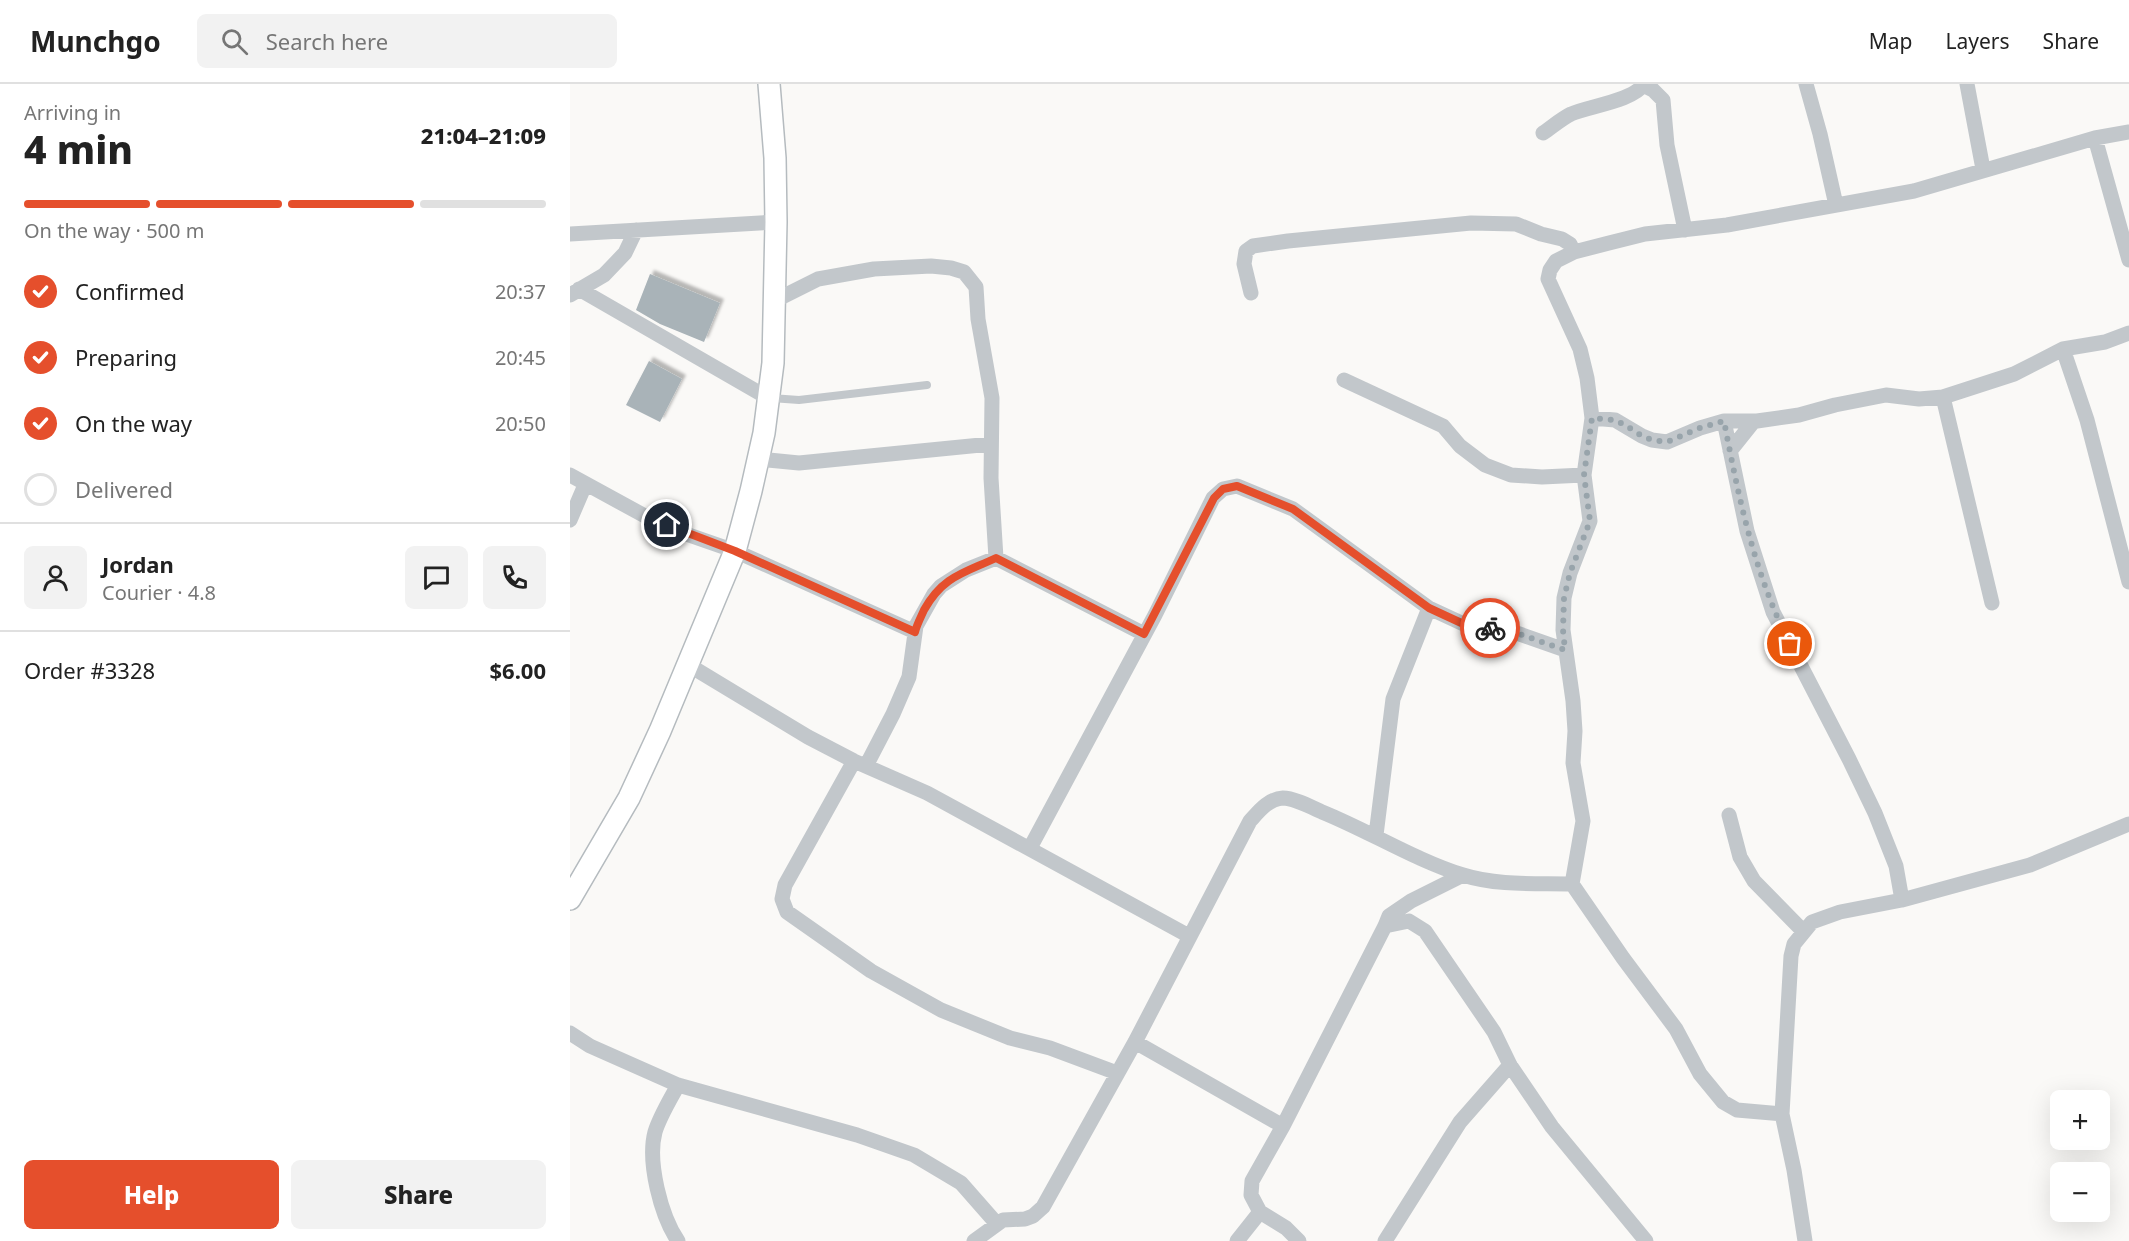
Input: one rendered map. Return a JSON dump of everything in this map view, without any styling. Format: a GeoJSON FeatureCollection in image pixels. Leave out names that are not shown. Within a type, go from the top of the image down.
{"type":"FeatureCollection","features":[{"type":"Feature","properties":{"kind":"street"},"geometry":{"type":"LineString","coordinates":[[570,899],[629,798],[660,731],[735,551],[758,459],[764,433],[773,363],[776,222],[775,158],[769,84]]}},
{"type":"Feature","properties":{"kind":"street"},"geometry":{"type":"LineString","coordinates":[[1806,84],[1821,134],[1836,205]]}},
{"type":"Feature","properties":{"kind":"street"},"geometry":{"type":"LineString","coordinates":[[1967,84],[1983,169]]}},
{"type":"Feature","properties":{"kind":"street"},"geometry":{"type":"LineString","coordinates":[[1543,133],[1570,115],[1630,95],[1643,85],[1653,90],[1663,100],[1667,145],[1685,230]]}},
{"type":"Feature","properties":{"kind":"street"},"geometry":{"type":"LineString","coordinates":[[1782,1114],[1737,1110],[1723,1102],[1700,1074],[1676,1029],[1572,884],[1583,821],[1573,763],[1574,721],[1563,630],[1564,598],[1570,573],[1590,521],[1584,475],[1592,418],[1587,378],[1580,349],[1548,279],[1550,270],[1556,261],[1574,252],[1645,234],[1726,225],[1914,191],[2095,138],[2129,132]]}},
{"type":"Feature","properties":{"kind":"street"},"geometry":{"type":"LineString","coordinates":[[2095,138],[2129,260]]}},
{"type":"Feature","properties":{"kind":"street"},"geometry":{"type":"LineString","coordinates":[[570,234],[776,222]]}},
{"type":"Feature","properties":{"kind":"street"},"geometry":{"type":"LineString","coordinates":[[1251,293],[1244,264],[1246,251],[1253,246],[1288,241],[1471,223],[1510,224],[1562,239],[1574,252]]}},
{"type":"Feature","properties":{"kind":"street"},"geometry":{"type":"LineString","coordinates":[[575,292],[604,275],[625,253],[636,230]]}},
{"type":"Feature","properties":{"kind":"street"},"geometry":{"type":"LineString","coordinates":[[774,302],[818,279],[874,269],[931,266],[964,272],[976,287],[978,319],[992,398],[992,507],[996,558]]}},
{"type":"Feature","properties":{"kind":"street"},"geometry":{"type":"LineString","coordinates":[[575,292],[768,398]]}},
{"type":"Feature","properties":{"kind":"street"},"geometry":{"type":"LineString","coordinates":[[1592,418],[1615,420],[1642,436],[1667,442],[1724,421],[1754,421],[1799,415],[1887,395],[1919,399],[1943,397],[2014,374],[2063,350],[2105,342],[2129,333]]}},
{"type":"Feature","properties":{"kind":"street"},"geometry":{"type":"LineString","coordinates":[[2063,350],[2087,420],[2129,582]]}},
{"type":"Feature","properties":{"kind":"street"},"geometry":{"type":"LineString","coordinates":[[1344,380],[1443,426],[1460,446],[1485,465],[1511,475],[1542,477],[1584,475]]}},
{"type":"Feature","properties":{"kind":"street"},"geometry":{"type":"LineString","coordinates":[[1943,397],[1992,603]]}},
{"type":"Feature","properties":{"kind":"street"},"geometry":{"type":"LineString","coordinates":[[1724,421],[1747,531],[1773,612],[1875,813],[1896,866],[1902,900]]}},
{"type":"Feature","properties":{"kind":"street"},"geometry":{"type":"LineString","coordinates":[[1730,451],[1754,421]]}},
{"type":"Feature","properties":{"kind":"street"},"geometry":{"type":"LineString","coordinates":[[758,459],[799,463],[991,444]]}},
{"type":"Feature","properties":{"kind":"street"},"geometry":{"type":"LineString","coordinates":[[570,475],[585,485],[656,520],[689,535],[735,551],[915,632]]}},
{"type":"Feature","properties":{"kind":"street"},"geometry":{"type":"LineString","coordinates":[[570,520],[585,485]]}},
{"type":"Feature","properties":{"kind":"street"},"geometry":{"type":"LineString","coordinates":[[1030,848],[1214,498],[1223,489],[1237,486],[1293,509],[1429,608],[1470,627],[1508,630],[1565,650]]}},
{"type":"Feature","properties":{"kind":"street"},"geometry":{"type":"LineString","coordinates":[[1117,1073],[1050,1048],[1010,1038],[941,1010],[872,970],[787,912],[782,899],[785,885],[893,714],[909,677],[915,632],[937,589],[966,570],[996,558],[1144,634]]}},
{"type":"Feature","properties":{"kind":"street"},"geometry":{"type":"LineString","coordinates":[[1376,836],[1393,699],[1429,608]]}},
{"type":"Feature","properties":{"kind":"street"},"geometry":{"type":"LineString","coordinates":[[687,664],[808,737],[860,764],[927,793],[1189,936]]}},
{"type":"Feature","properties":{"kind":"street"},"geometry":{"type":"LineString","coordinates":[[974,1241],[1003,1220],[1025,1219],[1033,1216],[1043,1207],[1135,1042],[1250,821],[1271,802],[1284,798],[1463,875],[1497,882],[1572,884]]}},
{"type":"Feature","properties":{"kind":"street"},"geometry":{"type":"LineString","coordinates":[[1729,815],[1740,857],[1754,881],[1803,932]]}},
{"type":"Feature","properties":{"kind":"street"},"geometry":{"type":"LineString","coordinates":[[1805,1241],[1794,1170],[1782,1114],[1791,956],[1794,944],[1803,932],[1812,922],[1840,912],[1902,900],[2030,865],[2129,824]]}},
{"type":"Feature","properties":{"kind":"street"},"geometry":{"type":"LineString","coordinates":[[1299,1241],[1286,1228],[1260,1212],[1251,1195],[1252,1181],[1283,1126],[1389,916],[1411,901],[1463,875]]}},
{"type":"Feature","properties":{"kind":"street"},"geometry":{"type":"LineString","coordinates":[[1385,926],[1409,921],[1425,931],[1494,1032],[1510,1065],[1552,1127],[1646,1241]]}},
{"type":"Feature","properties":{"kind":"street"},"geometry":{"type":"LineString","coordinates":[[570,1033],[590,1046],[678,1085],[857,1135],[914,1155],[961,1183],[998,1224]]}},
{"type":"Feature","properties":{"kind":"street"},"geometry":{"type":"LineString","coordinates":[[1135,1042],[1283,1126]]}},
{"type":"Feature","properties":{"kind":"street"},"geometry":{"type":"LineString","coordinates":[[1385,1241],[1460,1122],[1510,1065]]}},
{"type":"Feature","properties":{"kind":"street"},"geometry":{"type":"LineString","coordinates":[[678,1085],[655,1133],[652,1163],[663,1211],[678,1241]]}},
{"type":"Feature","properties":{"kind":"street"},"geometry":{"type":"LineString","coordinates":[[1237,1241],[1260,1212]]}},
{"type":"Feature","properties":{"kind":"lane"},"geometry":{"type":"LineString","coordinates":[[768,398],[800,400],[927,385]]}},
{"type":"Feature","properties":{"kind":"building"},"geometry":{"type":"Polygon","coordinates":[[[650,274],[720,303],[704,342],[660,324],[636,310],[650,274]]]}},
{"type":"Feature","properties":{"kind":"building"},"geometry":{"type":"Polygon","coordinates":[[[649,361],[682,379],[660,422],[626,405],[649,361]]]}},
{"type":"Feature","properties":{"kind":"way so far"},"geometry":{"type":"LineString","coordinates":[[1490,628],[1508,630],[1565,650],[1564,598],[1570,573],[1590,521],[1584,475],[1592,418],[1615,420],[1642,436],[1667,442],[1724,421],[1747,531],[1773,612],[1790,644]]}},
{"type":"Feature","properties":{"kind":"route"},"geometry":{"type":"LineString","coordinates":[[667,525],[735,551],[915,632],[916,626],[937,589],[966,570],[996,558],[1144,634],[1214,498],[1223,489],[1237,486],[1293,509],[1429,608],[1470,627],[1490,628]]}}]}
